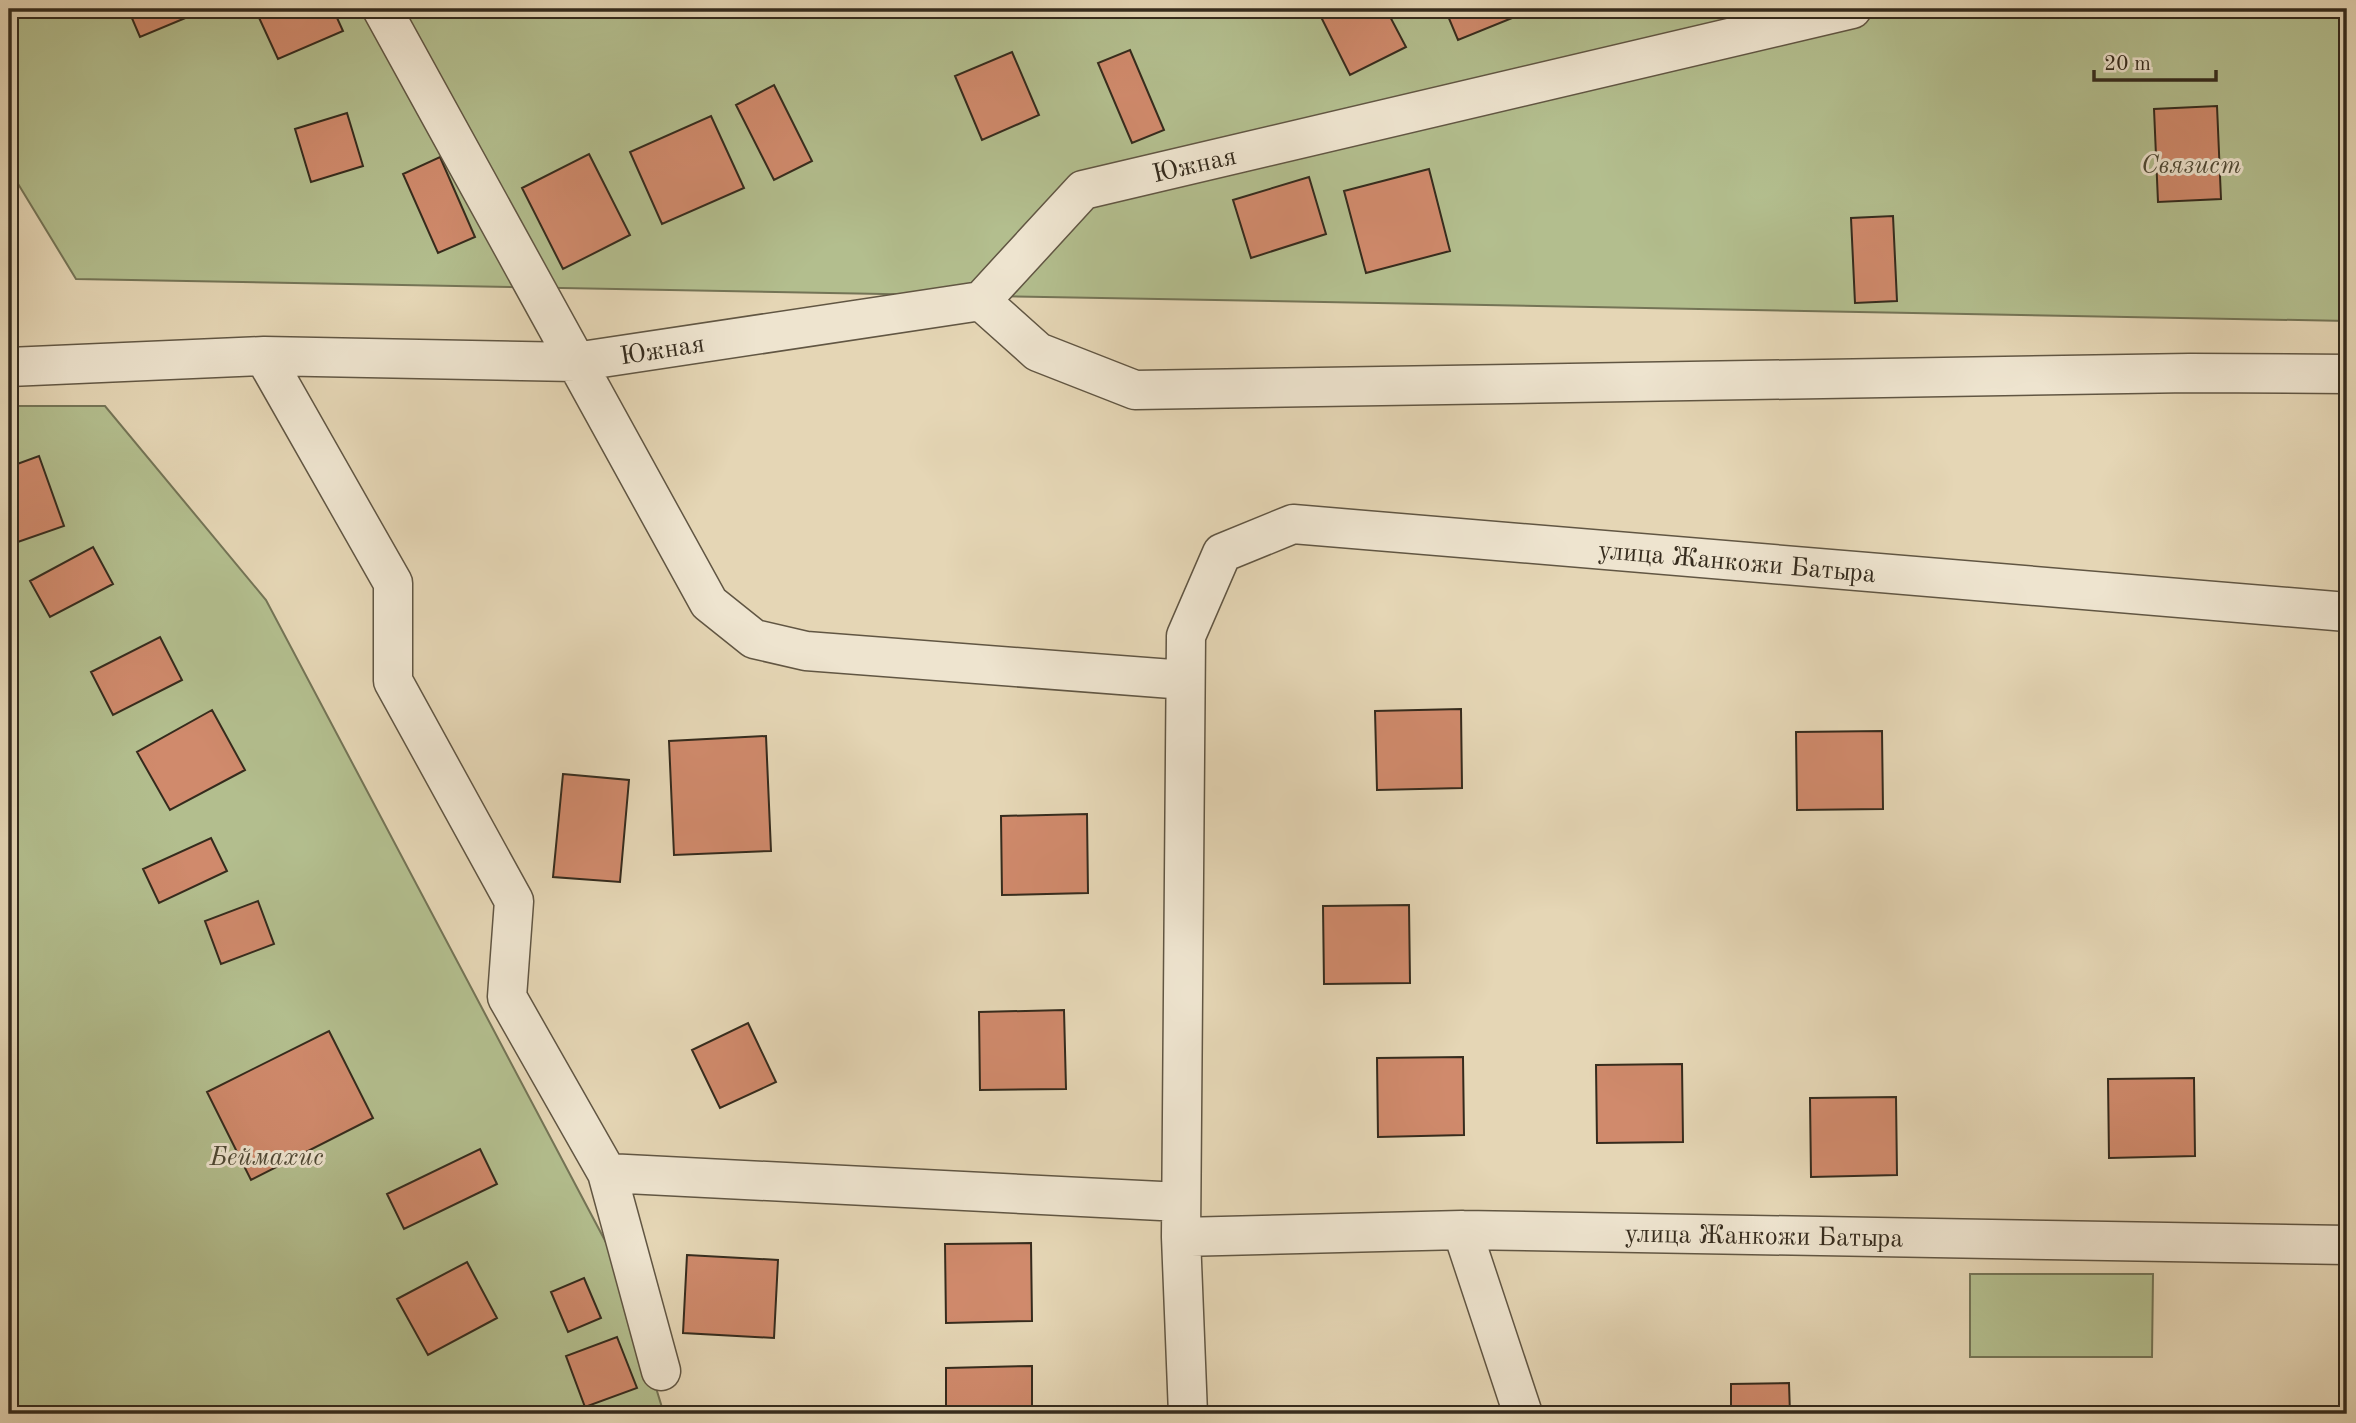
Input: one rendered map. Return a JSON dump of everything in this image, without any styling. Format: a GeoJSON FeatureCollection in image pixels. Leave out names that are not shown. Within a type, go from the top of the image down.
{"type":"FeatureCollection","features":[{"type":"Feature","properties":{"kind":"street"},"geometry":{"type":"LineString","coordinates":[[382,9],[709,603],[754,639],[806,651],[1185,680],[1181,1220],[1188,1414]]}},
{"type":"Feature","properties":{"kind":"street","name":"Южная"},"geometry":{"type":"LineString","coordinates":[[9,367],[264,356],[575,362],[981,301],[1083,190],[1852,9]]}},
{"type":"Feature","properties":{"kind":"street"},"geometry":{"type":"LineString","coordinates":[[981,301],[1038,352],[1135,390],[2190,373],[2347,374]]}},
{"type":"Feature","properties":{"kind":"street"},"geometry":{"type":"LineString","coordinates":[[264,356],[393,583],[393,681],[514,901],[506,997],[607,1173],[661,1371]]}},
{"type":"Feature","properties":{"kind":"street","name":"улица Жанкожи Батыра"},"geometry":{"type":"LineString","coordinates":[[1185,680],[1186,636],[1222,553],[1293,524],[2347,612]]}},
{"type":"Feature","properties":{"kind":"street","name":"улица Жанкожи Батыра"},"geometry":{"type":"LineString","coordinates":[[607,1173],[1181,1220],[1462,1230],[2347,1245]]}},
{"type":"Feature","properties":{"kind":"street"},"geometry":{"type":"LineString","coordinates":[[1462,1230],[1523,1414]]}},
{"type":"Feature","properties":{"kind":"green space","name":"Связист"},"geometry":{"type":"Polygon","coordinates":[[[9,9],[2347,9],[2347,321],[76,279],[9,169],[9,9]]]}},
{"type":"Feature","properties":{"kind":"green space","name":"Беймахис"},"geometry":{"type":"Polygon","coordinates":[[[9,406],[105,406],[266,600],[619,1267],[664,1414],[9,1414],[9,406]]]}},
{"type":"Feature","properties":{"kind":"green space"},"geometry":{"type":"Polygon","coordinates":[[[1970,1274],[2153,1274],[2152,1357],[1970,1357],[1970,1274]]]}},
{"type":"Feature","properties":{"kind":"building"},"geometry":{"type":"Polygon","coordinates":[[[128,9],[207,9],[140,37],[128,9]]]}},
{"type":"Feature","properties":{"kind":"building"},"geometry":{"type":"Polygon","coordinates":[[[255,9],[333,9],[343,31],[278,59],[255,9]]]}},
{"type":"Feature","properties":{"kind":"building"},"geometry":{"type":"Polygon","coordinates":[[[1317,9],[1386,9],[1406,47],[1350,75],[1317,9]]]}},
{"type":"Feature","properties":{"kind":"building"},"geometry":{"type":"Polygon","coordinates":[[[1445,9],[1526,9],[1527,12],[1458,40],[1445,9]]]}},
{"type":"Feature","properties":{"kind":"building"},"geometry":{"type":"Polygon","coordinates":[[[1130,50],[1164,130],[1132,143],[1098,63],[1130,50]]]}},
{"type":"Feature","properties":{"kind":"building"},"geometry":{"type":"Polygon","coordinates":[[[1012,52],[1039,115],[982,140],[955,76],[1012,52]]]}},
{"type":"Feature","properties":{"kind":"building"},"geometry":{"type":"Polygon","coordinates":[[[774,85],[812,161],[774,180],[736,105],[774,85]]]}},
{"type":"Feature","properties":{"kind":"building"},"geometry":{"type":"Polygon","coordinates":[[[2217,106],[2221,199],[2158,202],[2154,109],[2217,106]]]}},
{"type":"Feature","properties":{"kind":"building"},"geometry":{"type":"Polygon","coordinates":[[[347,113],[363,166],[311,182],[295,129],[347,113]]]}},
{"type":"Feature","properties":{"kind":"building"},"geometry":{"type":"Polygon","coordinates":[[[711,116],[744,188],[662,224],[630,152],[711,116]]]}},
{"type":"Feature","properties":{"kind":"building"},"geometry":{"type":"Polygon","coordinates":[[[589,154],[630,235],[563,269],[522,188],[589,154]]]}},
{"type":"Feature","properties":{"kind":"building"},"geometry":{"type":"Polygon","coordinates":[[[440,157],[475,237],[438,253],[403,174],[440,157]]]}},
{"type":"Feature","properties":{"kind":"building"},"geometry":{"type":"Polygon","coordinates":[[[1429,169],[1450,251],[1366,273],[1344,191],[1429,169]]]}},
{"type":"Feature","properties":{"kind":"building"},"geometry":{"type":"Polygon","coordinates":[[[1309,177],[1326,234],[1251,258],[1233,200],[1309,177]]]}},
{"type":"Feature","properties":{"kind":"building"},"geometry":{"type":"Polygon","coordinates":[[[1893,216],[1897,301],[1855,303],[1851,218],[1893,216]]]}},
{"type":"Feature","properties":{"kind":"building"},"geometry":{"type":"Polygon","coordinates":[[[39,456],[64,526],[9,545],[9,467],[39,456]]]}},
{"type":"Feature","properties":{"kind":"building"},"geometry":{"type":"Polygon","coordinates":[[[93,547],[113,584],[50,617],[30,581],[93,547]]]}},
{"type":"Feature","properties":{"kind":"building"},"geometry":{"type":"Polygon","coordinates":[[[160,637],[182,680],[113,715],[91,672],[160,637]]]}},
{"type":"Feature","properties":{"kind":"building"},"geometry":{"type":"Polygon","coordinates":[[[1461,709],[1462,788],[1377,790],[1375,711],[1461,709]]]}},
{"type":"Feature","properties":{"kind":"building"},"geometry":{"type":"Polygon","coordinates":[[[212,710],[245,770],[170,810],[137,752],[212,710]]]}},
{"type":"Feature","properties":{"kind":"building"},"geometry":{"type":"Polygon","coordinates":[[[1882,731],[1883,809],[1797,810],[1796,732],[1882,731]]]}},
{"type":"Feature","properties":{"kind":"building"},"geometry":{"type":"Polygon","coordinates":[[[766,736],[771,851],[674,855],[669,741],[766,736]]]}},
{"type":"Feature","properties":{"kind":"building"},"geometry":{"type":"Polygon","coordinates":[[[563,774],[629,780],[620,882],[553,877],[563,774]]]}},
{"type":"Feature","properties":{"kind":"building"},"geometry":{"type":"Polygon","coordinates":[[[1087,814],[1088,893],[1002,895],[1001,816],[1087,814]]]}},
{"type":"Feature","properties":{"kind":"building"},"geometry":{"type":"Polygon","coordinates":[[[211,838],[227,871],[159,903],[143,869],[211,838]]]}},
{"type":"Feature","properties":{"kind":"building"},"geometry":{"type":"Polygon","coordinates":[[[258,901],[274,944],[221,964],[205,921],[258,901]]]}},
{"type":"Feature","properties":{"kind":"building"},"geometry":{"type":"Polygon","coordinates":[[[1409,905],[1410,983],[1324,984],[1323,906],[1409,905]]]}},
{"type":"Feature","properties":{"kind":"building"},"geometry":{"type":"Polygon","coordinates":[[[1064,1010],[1066,1089],[980,1090],[979,1012],[1064,1010]]]}},
{"type":"Feature","properties":{"kind":"building"},"geometry":{"type":"Polygon","coordinates":[[[748,1023],[776,1082],[720,1108],[692,1050],[748,1023]]]}},
{"type":"Feature","properties":{"kind":"building"},"geometry":{"type":"Polygon","coordinates":[[[329,1031],[373,1118],[251,1180],[207,1092],[329,1031]]]}},
{"type":"Feature","properties":{"kind":"building"},"geometry":{"type":"Polygon","coordinates":[[[1463,1057],[1464,1135],[1378,1137],[1377,1058],[1463,1057]]]}},
{"type":"Feature","properties":{"kind":"building"},"geometry":{"type":"Polygon","coordinates":[[[1682,1064],[1683,1142],[1597,1143],[1596,1065],[1682,1064]]]}},
{"type":"Feature","properties":{"kind":"building"},"geometry":{"type":"Polygon","coordinates":[[[2194,1078],[2195,1156],[2109,1158],[2108,1079],[2194,1078]]]}},
{"type":"Feature","properties":{"kind":"building"},"geometry":{"type":"Polygon","coordinates":[[[1896,1097],[1897,1175],[1811,1177],[1810,1098],[1896,1097]]]}},
{"type":"Feature","properties":{"kind":"building"},"geometry":{"type":"Polygon","coordinates":[[[480,1149],[497,1184],[404,1229],[387,1194],[480,1149]]]}},
{"type":"Feature","properties":{"kind":"building"},"geometry":{"type":"Polygon","coordinates":[[[1031,1243],[1032,1321],[946,1323],[945,1244],[1031,1243]]]}},
{"type":"Feature","properties":{"kind":"building"},"geometry":{"type":"Polygon","coordinates":[[[687,1255],[778,1260],[774,1338],[683,1333],[687,1255]]]}},
{"type":"Feature","properties":{"kind":"building"},"geometry":{"type":"Polygon","coordinates":[[[467,1262],[497,1318],[428,1355],[397,1299],[467,1262]]]}},
{"type":"Feature","properties":{"kind":"building"},"geometry":{"type":"Polygon","coordinates":[[[584,1278],[601,1318],[568,1332],[551,1292],[584,1278]]]}},
{"type":"Feature","properties":{"kind":"building"},"geometry":{"type":"Polygon","coordinates":[[[617,1337],[637,1388],[585,1407],[566,1356],[617,1337]]]}},
{"type":"Feature","properties":{"kind":"building"},"geometry":{"type":"Polygon","coordinates":[[[1032,1366],[1032,1414],[946,1414],[946,1368],[1032,1366]]]}},
{"type":"Feature","properties":{"kind":"building"},"geometry":{"type":"Polygon","coordinates":[[[1789,1383],[1790,1414],[1731,1414],[1731,1384],[1789,1383]]]}}]}
